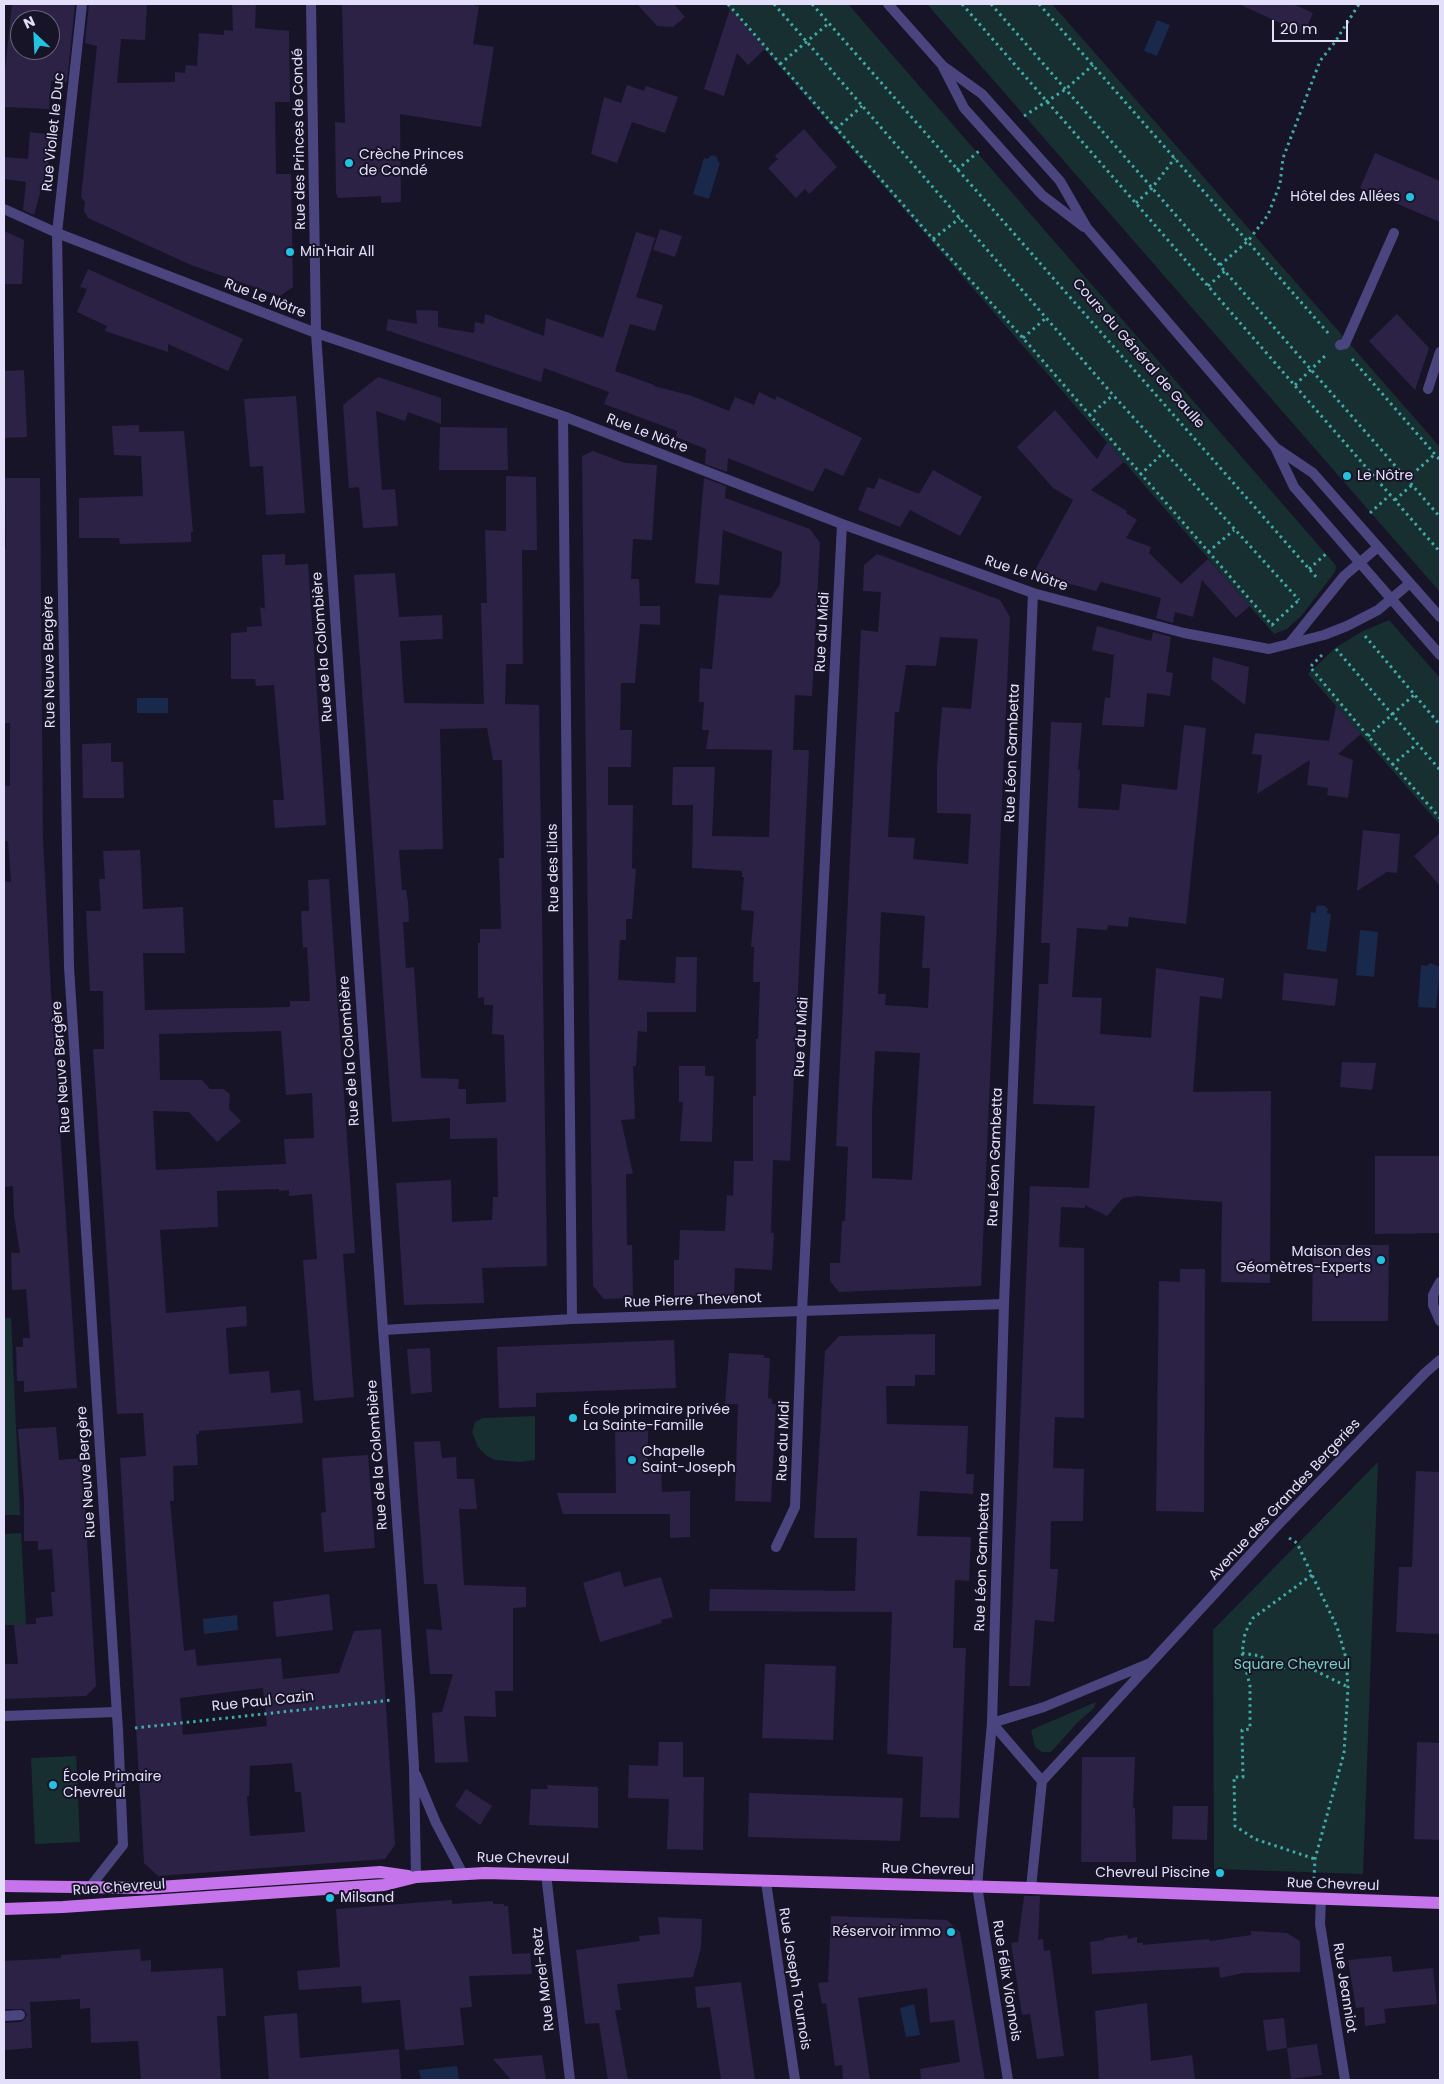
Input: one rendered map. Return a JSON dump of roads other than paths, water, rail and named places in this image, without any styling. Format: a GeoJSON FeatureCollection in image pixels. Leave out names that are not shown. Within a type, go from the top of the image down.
{"type":"FeatureCollection","features":[{"type":"Feature","properties":{"kind":"main road","name":"Rue Chevreul"},"geometry":{"type":"LineString","coordinates":[[4,1886],[144,1888],[380,1872],[416,1877]]}},
{"type":"Feature","properties":{"kind":"main road","name":"Rue Chevreul"},"geometry":{"type":"LineString","coordinates":[[4,1909],[63,1907],[384,1885],[416,1877],[463,1874],[546,1874],[766,1882],[977,1886],[1440,1903]]}},
{"type":"Feature","properties":{"kind":"street","name":"Rue Viollet le Duc"},"geometry":{"type":"LineString","coordinates":[[57,233],[82,4]]}},
{"type":"Feature","properties":{"kind":"street","name":"Rue des Princes de Condé"},"geometry":{"type":"LineString","coordinates":[[312,4],[316,334]]}},
{"type":"Feature","properties":{"kind":"street"},"geometry":{"type":"LineString","coordinates":[[888,4],[943,66],[982,94],[1060,181],[1087,228],[1275,447],[1313,473],[1440,617]]}},
{"type":"Feature","properties":{"kind":"street"},"geometry":{"type":"LineString","coordinates":[[943,66],[964,108],[975,121],[1042,195],[1087,228]]}},
{"type":"Feature","properties":{"kind":"street","name":"Rue Le Nôtre"},"geometry":{"type":"LineString","coordinates":[[4,209],[57,233],[316,334],[563,416],[842,524],[1033,593],[1184,633],[1269,649],[1324,635],[1353,622],[1378,610],[1410,583]]}},
{"type":"Feature","properties":{"kind":"street","name":"Rue Neuve Bergère"},"geometry":{"type":"LineString","coordinates":[[57,233],[69,968],[118,1730],[123,1845],[90,1887]]}},
{"type":"Feature","properties":{"kind":"street"},"geometry":{"type":"LineString","coordinates":[[1338,344],[1345,344],[1394,233]]}},
{"type":"Feature","properties":{"kind":"street","name":"Rue de la Colombière"},"geometry":{"type":"LineString","coordinates":[[316,334],[383,1330],[410,1698],[414,1767],[416,1877]]}},
{"type":"Feature","properties":{"kind":"street"},"geometry":{"type":"LineString","coordinates":[[1428,389],[1440,352]]}},
{"type":"Feature","properties":{"kind":"street","name":"Rue des Lilas"},"geometry":{"type":"LineString","coordinates":[[563,416],[572,1320]]}},
{"type":"Feature","properties":{"kind":"street"},"geometry":{"type":"LineString","coordinates":[[1275,447],[1294,487],[1440,656]]}},
{"type":"Feature","properties":{"kind":"street","name":"Rue du Midi"},"geometry":{"type":"LineString","coordinates":[[776,1547],[795,1507],[802,1310],[842,524]]}},
{"type":"Feature","properties":{"kind":"street"},"geometry":{"type":"LineString","coordinates":[[1290,643],[1344,576],[1378,547]]}},
{"type":"Feature","properties":{"kind":"street","name":"Rue Léon Gambetta"},"geometry":{"type":"LineString","coordinates":[[977,1886],[992,1723],[1004,1304],[1033,593]]}},
{"type":"Feature","properties":{"kind":"street"},"geometry":{"type":"LineString","coordinates":[[1440,1282],[1433,1295],[1433,1305],[1440,1320]]}},
{"type":"Feature","properties":{"kind":"street","name":"Rue Pierre Thevenot"},"geometry":{"type":"LineString","coordinates":[[383,1330],[802,1310],[1004,1304]]}},
{"type":"Feature","properties":{"kind":"street","name":"Avenue des Grandes Bergeries"},"geometry":{"type":"LineString","coordinates":[[1042,1781],[1274,1529],[1425,1373],[1440,1360]]}},
{"type":"Feature","properties":{"kind":"street","name":"Avenue des Grandes Bergeries"},"geometry":{"type":"LineString","coordinates":[[992,1723],[1044,1707],[1152,1662]]}},
{"type":"Feature","properties":{"kind":"street"},"geometry":{"type":"LineString","coordinates":[[4,1716],[116,1712]]}},
{"type":"Feature","properties":{"kind":"street"},"geometry":{"type":"LineString","coordinates":[[992,1723],[1042,1781],[1031,1888]]}},
{"type":"Feature","properties":{"kind":"street","name":"Rue de la Colombière"},"geometry":{"type":"LineString","coordinates":[[414,1767],[436,1822],[463,1874]]}},
{"type":"Feature","properties":{"kind":"street","name":"Rue Morel-Retz"},"geometry":{"type":"LineString","coordinates":[[546,1874],[570,2080]]}},
{"type":"Feature","properties":{"kind":"street","name":"Rue Joseph Tournois"},"geometry":{"type":"LineString","coordinates":[[766,1882],[795,2080]]}},
{"type":"Feature","properties":{"kind":"street","name":"Rue Félix Vionnois"},"geometry":{"type":"LineString","coordinates":[[977,1886],[1008,2080]]}},
{"type":"Feature","properties":{"kind":"street","name":"Rue Jeanniot"},"geometry":{"type":"LineString","coordinates":[[1321,1899],[1320,1924],[1345,2080]]}},
{"type":"Feature","properties":{"kind":"street"},"geometry":{"type":"LineString","coordinates":[[4,2016],[20,2015]]}},
{"type":"Feature","properties":{"kind":"water"},"geometry":{"type":"Polygon","coordinates":[[[1157,20],[1170,25],[1157,56],[1144,51],[1157,20]]]}},
{"type":"Feature","properties":{"kind":"water"},"geometry":{"type":"Polygon","coordinates":[[[712,155],[717,157],[720,163],[709,199],[693,194],[704,158],[707,159],[712,155]]]}},
{"type":"Feature","properties":{"kind":"water"},"geometry":{"type":"Polygon","coordinates":[[[137,698],[168,698],[168,713],[137,713],[137,698]]]}},
{"type":"Feature","properties":{"kind":"water"},"geometry":{"type":"Polygon","coordinates":[[[1319,905],[1325,906],[1328,909],[1327,913],[1331,914],[1326,952],[1307,949],[1311,912],[1316,913],[1316,907],[1319,905]]]}},
{"type":"Feature","properties":{"kind":"water"},"geometry":{"type":"Polygon","coordinates":[[[1360,930],[1378,932],[1374,977],[1356,975],[1360,930]]]}},
{"type":"Feature","properties":{"kind":"water"},"geometry":{"type":"Polygon","coordinates":[[[1430,963],[1440,967],[1436,1008],[1418,1007],[1421,965],[1427,966],[1430,963]]]}},
{"type":"Feature","properties":{"kind":"water"},"geometry":{"type":"Polygon","coordinates":[[[237,1615],[238,1630],[204,1634],[203,1619],[237,1615]]]}},
{"type":"Feature","properties":{"kind":"water"},"geometry":{"type":"Polygon","coordinates":[[[914,2004],[920,2035],[906,2037],[900,2008],[914,2004]]]}},
{"type":"Feature","properties":{"kind":"water"},"geometry":{"type":"Polygon","coordinates":[[[457,2066],[459,2080],[421,2080],[419,2070],[457,2066]]]}},
{"type":"Feature","properties":{"kind":"place","name":"Crèche Princes de Condé"},"geometry":{"type":"Point","coordinates":[349,163]}},
{"type":"Feature","properties":{"kind":"place","name":"Hôtel des Allées"},"geometry":{"type":"Point","coordinates":[1410,197]}},
{"type":"Feature","properties":{"kind":"place","name":"Min'Hair All"},"geometry":{"type":"Point","coordinates":[290,252]}},
{"type":"Feature","properties":{"kind":"place","name":"Le Nôtre"},"geometry":{"type":"Point","coordinates":[1347,476]}},
{"type":"Feature","properties":{"kind":"place","name":"Maison des Géomètres-Experts"},"geometry":{"type":"Point","coordinates":[1381,1260]}},
{"type":"Feature","properties":{"kind":"place","name":"École primaire privée La Sainte-Famille"},"geometry":{"type":"Point","coordinates":[573,1418]}},
{"type":"Feature","properties":{"kind":"place","name":"Chapelle Saint-Joseph"},"geometry":{"type":"Point","coordinates":[632,1460]}},
{"type":"Feature","properties":{"kind":"place","name":"École Primaire Chevreul"},"geometry":{"type":"Point","coordinates":[53,1785]}},
{"type":"Feature","properties":{"kind":"place","name":"Chevreul Piscine"},"geometry":{"type":"Point","coordinates":[1220,1873]}},
{"type":"Feature","properties":{"kind":"place","name":"Milsand"},"geometry":{"type":"Point","coordinates":[330,1898]}},
{"type":"Feature","properties":{"kind":"place","name":"Réservoir immo"},"geometry":{"type":"Point","coordinates":[951,1932]}},
{"type":"Feature","properties":{"kind":"park label","name":"Square Chevreul"},"geometry":{"type":"Point","coordinates":[1292,1665]}}]}
